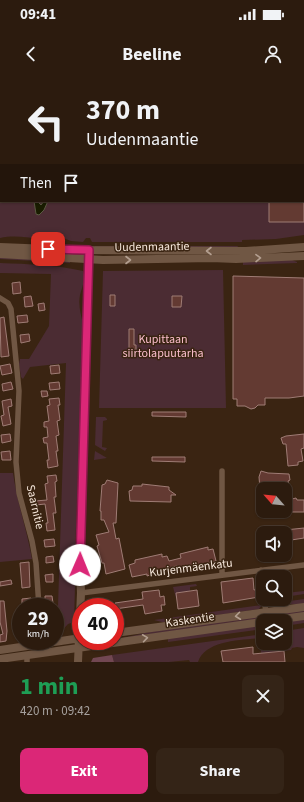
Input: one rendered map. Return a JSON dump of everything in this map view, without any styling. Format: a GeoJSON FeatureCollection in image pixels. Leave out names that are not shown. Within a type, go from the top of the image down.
{"type":"FeatureCollection","features":[{"type":"Feature","properties":{"kind":"main road","name":"Uudenmaantie"},"geometry":{"type":"LineString","coordinates":[[0,247],[89,250],[246,251],[304,247]]}},
{"type":"Feature","properties":{"kind":"main road"},"geometry":{"type":"LineString","coordinates":[[81,598],[80,565],[89,250]]}},
{"type":"Feature","properties":{"kind":"main road","name":"Uudenmaantie"},"geometry":{"type":"LineString","coordinates":[[0,254],[89,259],[304,256]]}},
{"type":"Feature","properties":{"kind":"main road","name":"Kaskentie"},"geometry":{"type":"LineString","coordinates":[[124,631],[304,607]]}},
{"type":"Feature","properties":{"kind":"main road","name":"Kaskentie"},"geometry":{"type":"LineString","coordinates":[[124,642],[304,616]]}},
{"type":"Feature","properties":{"kind":"main road"},"geometry":{"type":"LineString","coordinates":[[0,650],[12,648]]}},
{"type":"Feature","properties":{"kind":"main road","name":"Kaskentie"},"geometry":{"type":"LineString","coordinates":[[0,659],[27,659],[72,649]]}},
{"type":"Feature","properties":{"kind":"main road"},"geometry":{"type":"LineString","coordinates":[[78,662],[79,650]]}},
{"type":"Feature","properties":{"kind":"street","name":"Saarnitie"},"geometry":{"type":"LineString","coordinates":[[0,298],[8,303],[10,309],[19,391],[16,462],[19,493],[35,556],[38,598]]}},
{"type":"Feature","properties":{"kind":"street"},"geometry":{"type":"LineString","coordinates":[[222,471],[222,575]]}},
{"type":"Feature","properties":{"kind":"street","name":"Kurjenmäenkatu"},"geometry":{"type":"LineString","coordinates":[[261,570],[304,565]]}},
{"type":"Feature","properties":{"kind":"street","name":"Kurjenmäenkatu"},"geometry":{"type":"LineString","coordinates":[[81,593],[256,571]]}},
{"type":"Feature","properties":{"kind":"street"},"geometry":{"type":"LineString","coordinates":[[265,606],[266,612]]}},
{"type":"Feature","properties":{"kind":"green space"},"geometry":{"type":"Polygon","coordinates":[[[0,202],[304,202],[304,235],[276,239],[242,240],[242,242],[92,242],[90,238],[86,238],[83,242],[71,241],[63,238],[59,238],[66,241],[45,241],[43,238],[0,238],[0,202]]]}},
{"type":"Feature","properties":{"kind":"green space"},"geometry":{"type":"Polygon","coordinates":[[[95,246],[238,246],[237,248],[95,246]]]}},
{"type":"Feature","properties":{"kind":"green space"},"geometry":{"type":"Polygon","coordinates":[[[0,257],[70,261],[70,263],[0,259],[0,257]]]}},
{"type":"Feature","properties":{"kind":"green space"},"geometry":{"type":"Polygon","coordinates":[[[292,260],[297,263],[243,265],[243,262],[292,260]]]}},
{"type":"Feature","properties":{"kind":"green space"},"geometry":{"type":"Polygon","coordinates":[[[0,263],[63,267],[83,271],[84,274],[79,302],[83,324],[75,556],[71,566],[72,579],[75,586],[75,598],[72,598],[72,623],[68,624],[64,628],[64,598],[58,598],[66,363],[30,367],[23,379],[21,377],[19,364],[20,359],[29,359],[49,326],[51,274],[0,273],[0,263]]]}},
{"type":"Feature","properties":{"kind":"green space","name":"Kupittaan siirtolapuutarha"},"geometry":{"type":"Polygon","coordinates":[[[223,270],[226,408],[99,408],[103,271],[223,270]]]}},
{"type":"Feature","properties":{"kind":"green space"},"geometry":{"type":"Polygon","coordinates":[[[96,417],[105,417],[107,419],[103,421],[102,447],[107,448],[105,451],[95,445],[96,417]]]}},
{"type":"Feature","properties":{"kind":"green space"},"geometry":{"type":"Polygon","coordinates":[[[95,451],[107,458],[94,460],[95,451]]]}},
{"type":"Feature","properties":{"kind":"green space"},"geometry":{"type":"Polygon","coordinates":[[[0,473],[13,473],[32,559],[0,562],[0,473]]]}},
{"type":"Feature","properties":{"kind":"green space"},"geometry":{"type":"Polygon","coordinates":[[[196,584],[197,586],[190,587],[190,591],[176,593],[176,598],[173,587],[196,584]]]}},
{"type":"Feature","properties":{"kind":"green space"},"geometry":{"type":"Polygon","coordinates":[[[304,591],[304,594],[292,596],[292,592],[304,591]]]}},
{"type":"Feature","properties":{"kind":"green space"},"geometry":{"type":"Polygon","coordinates":[[[304,599],[304,604],[292,604],[292,601],[304,599]]]}},
{"type":"Feature","properties":{"kind":"green space"},"geometry":{"type":"Polygon","coordinates":[[[261,606],[259,609],[170,622],[154,620],[261,606]]]}},
{"type":"Feature","properties":{"kind":"green space"},"geometry":{"type":"Polygon","coordinates":[[[304,610],[304,613],[292,615],[275,614],[304,610]]]}},
{"type":"Feature","properties":{"kind":"green space"},"geometry":{"type":"Polygon","coordinates":[[[256,617],[256,620],[124,638],[154,631],[256,617]]]}},
{"type":"Feature","properties":{"kind":"green space"},"geometry":{"type":"Polygon","coordinates":[[[304,619],[304,623],[292,625],[292,620],[304,619]]]}},
{"type":"Feature","properties":{"kind":"green space"},"geometry":{"type":"Polygon","coordinates":[[[256,625],[256,630],[168,642],[168,638],[256,625]]]}},
{"type":"Feature","properties":{"kind":"green space"},"geometry":{"type":"Polygon","coordinates":[[[304,628],[304,648],[292,648],[292,630],[304,628]]]}},
{"type":"Feature","properties":{"kind":"green space"},"geometry":{"type":"Polygon","coordinates":[[[256,635],[256,638],[224,642],[216,645],[208,649],[198,662],[190,662],[189,660],[169,662],[114,662],[112,655],[256,635]]]}},
{"type":"Feature","properties":{"kind":"green space"},"geometry":{"type":"Polygon","coordinates":[[[261,650],[291,650],[261,653],[261,650]]]}},
{"type":"Feature","properties":{"kind":"shaded area"},"geometry":{"type":"Polygon","coordinates":[[[34,202],[38,202],[41,205],[43,202],[48,202],[44,210],[39,215],[36,214],[34,202]]]}},
{"type":"Feature","properties":{"kind":"shaded area"},"geometry":{"type":"Polygon","coordinates":[[[112,655],[114,662],[91,662],[93,658],[112,655]]]}},
{"type":"Feature","properties":{"kind":"building"},"geometry":{"type":"Polygon","coordinates":[[[269,202],[304,202],[304,222],[269,222],[269,202]]]}},
{"type":"Feature","properties":{"kind":"building"},"geometry":{"type":"Polygon","coordinates":[[[233,276],[304,278],[304,396],[289,398],[265,398],[265,405],[258,405],[251,409],[245,406],[237,406],[237,399],[233,399],[233,276]]]}},
{"type":"Feature","properties":{"kind":"building"},"geometry":{"type":"Polygon","coordinates":[[[20,282],[21,293],[13,294],[12,283],[20,282]]]}},
{"type":"Feature","properties":{"kind":"building"},"geometry":{"type":"Polygon","coordinates":[[[110,295],[115,295],[115,306],[110,306],[110,295]]]}},
{"type":"Feature","properties":{"kind":"building"},"geometry":{"type":"Polygon","coordinates":[[[31,296],[33,306],[25,307],[24,297],[31,296]]]}},
{"type":"Feature","properties":{"kind":"building"},"geometry":{"type":"Polygon","coordinates":[[[172,296],[182,296],[181,307],[172,307],[172,296]]]}},
{"type":"Feature","properties":{"kind":"building"},"geometry":{"type":"Polygon","coordinates":[[[44,303],[45,310],[39,311],[38,304],[44,303]]]}},
{"type":"Feature","properties":{"kind":"building"},"geometry":{"type":"Polygon","coordinates":[[[27,315],[28,322],[18,323],[17,316],[27,315]]]}},
{"type":"Feature","properties":{"kind":"building"},"geometry":{"type":"Polygon","coordinates":[[[4,317],[9,356],[1,357],[0,318],[4,317]]]}},
{"type":"Feature","properties":{"kind":"building"},"geometry":{"type":"Polygon","coordinates":[[[129,329],[134,329],[134,345],[136,345],[136,350],[129,350],[129,329]]]}},
{"type":"Feature","properties":{"kind":"building"},"geometry":{"type":"Polygon","coordinates":[[[29,334],[30,341],[21,343],[20,335],[29,334]]]}},
{"type":"Feature","properties":{"kind":"building"},"geometry":{"type":"Polygon","coordinates":[[[10,364],[12,373],[2,375],[0,366],[10,364]]]}},
{"type":"Feature","properties":{"kind":"building"},"geometry":{"type":"Polygon","coordinates":[[[59,365],[60,373],[51,374],[50,366],[59,365]]]}},
{"type":"Feature","properties":{"kind":"building"},"geometry":{"type":"Polygon","coordinates":[[[11,382],[13,389],[3,391],[2,384],[11,382]]]}},
{"type":"Feature","properties":{"kind":"building"},"geometry":{"type":"Polygon","coordinates":[[[59,382],[60,389],[50,390],[49,383],[59,382]]]}},
{"type":"Feature","properties":{"kind":"building"},"geometry":{"type":"Polygon","coordinates":[[[41,391],[47,391],[48,396],[42,397],[41,391]]]}},
{"type":"Feature","properties":{"kind":"building"},"geometry":{"type":"Polygon","coordinates":[[[59,398],[60,405],[58,405],[60,420],[57,421],[59,435],[56,436],[58,466],[48,468],[47,460],[49,460],[47,443],[44,443],[43,438],[48,437],[47,427],[44,427],[44,422],[49,421],[47,406],[50,405],[49,399],[59,398]]]}},
{"type":"Feature","properties":{"kind":"building"},"geometry":{"type":"Polygon","coordinates":[[[11,399],[12,406],[8,407],[11,424],[3,426],[1,416],[4,415],[2,401],[11,399]]]}},
{"type":"Feature","properties":{"kind":"building"},"geometry":{"type":"Polygon","coordinates":[[[152,412],[186,412],[186,417],[152,416],[152,412]]]}},
{"type":"Feature","properties":{"kind":"building"},"geometry":{"type":"Polygon","coordinates":[[[10,434],[11,441],[2,443],[1,435],[10,434]]]}},
{"type":"Feature","properties":{"kind":"building"},"geometry":{"type":"Polygon","coordinates":[[[304,434],[304,448],[301,449],[303,461],[298,462],[298,465],[288,466],[286,444],[283,444],[281,438],[304,434]]]}},
{"type":"Feature","properties":{"kind":"building"},"geometry":{"type":"Polygon","coordinates":[[[10,451],[11,460],[2,460],[1,452],[10,451]]]}},
{"type":"Feature","properties":{"kind":"building"},"geometry":{"type":"Polygon","coordinates":[[[152,457],[185,457],[185,462],[152,461],[152,457]]]}},
{"type":"Feature","properties":{"kind":"building"},"geometry":{"type":"Polygon","coordinates":[[[261,471],[268,473],[289,474],[290,480],[288,482],[259,482],[261,471]]]}},
{"type":"Feature","properties":{"kind":"building"},"geometry":{"type":"Polygon","coordinates":[[[56,475],[56,497],[54,497],[56,513],[53,513],[55,530],[47,531],[46,523],[48,523],[45,504],[36,505],[35,501],[47,500],[45,484],[48,483],[47,476],[56,475]]]}},
{"type":"Feature","properties":{"kind":"building"},"geometry":{"type":"Polygon","coordinates":[[[107,480],[118,483],[116,523],[113,523],[116,539],[119,538],[125,569],[106,574],[104,563],[102,563],[97,546],[99,545],[96,535],[109,532],[104,520],[101,520],[100,511],[102,485],[105,484],[107,480]]]}},
{"type":"Feature","properties":{"kind":"building"},"geometry":{"type":"Polygon","coordinates":[[[142,484],[169,487],[169,490],[176,495],[171,495],[171,502],[130,501],[129,491],[132,490],[133,486],[142,486],[142,484]]]}},
{"type":"Feature","properties":{"kind":"building"},"geometry":{"type":"Polygon","coordinates":[[[296,498],[297,500],[304,500],[304,512],[292,512],[292,499],[296,498]]]}},
{"type":"Feature","properties":{"kind":"building"},"geometry":{"type":"Polygon","coordinates":[[[304,528],[304,538],[292,540],[292,529],[304,528]]]}},
{"type":"Feature","properties":{"kind":"building"},"geometry":{"type":"Polygon","coordinates":[[[54,539],[55,546],[45,547],[44,540],[54,539]]]}},
{"type":"Feature","properties":{"kind":"building"},"geometry":{"type":"Polygon","coordinates":[[[208,547],[208,550],[213,549],[216,561],[202,565],[202,567],[193,569],[193,567],[178,571],[177,566],[156,571],[156,573],[147,576],[147,574],[132,577],[129,565],[135,563],[135,560],[162,554],[162,557],[167,556],[169,561],[181,558],[180,554],[208,547]]]}},
{"type":"Feature","properties":{"kind":"building"},"geometry":{"type":"Polygon","coordinates":[[[53,556],[54,562],[46,563],[46,557],[53,556]]]}},
{"type":"Feature","properties":{"kind":"building"},"geometry":{"type":"Polygon","coordinates":[[[29,562],[30,587],[22,588],[20,563],[29,562]]]}},
{"type":"Feature","properties":{"kind":"building"},"geometry":{"type":"Polygon","coordinates":[[[53,574],[53,582],[46,582],[45,575],[53,574]]]}},
{"type":"Feature","properties":{"kind":"building"},"geometry":{"type":"Polygon","coordinates":[[[253,578],[254,590],[256,590],[256,598],[223,603],[221,582],[253,578]]]}},
{"type":"Feature","properties":{"kind":"building"},"geometry":{"type":"Polygon","coordinates":[[[11,580],[12,584],[0,586],[0,582],[11,580]]]}},
{"type":"Feature","properties":{"kind":"building"},"geometry":{"type":"Polygon","coordinates":[[[159,590],[160,597],[164,596],[165,605],[161,605],[162,611],[145,614],[143,605],[124,608],[124,602],[143,599],[142,592],[159,590]]]}},
{"type":"Feature","properties":{"kind":"building"},"geometry":{"type":"Polygon","coordinates":[[[197,590],[199,606],[178,609],[176,593],[197,590]]]}},
{"type":"Feature","properties":{"kind":"building"},"geometry":{"type":"Polygon","coordinates":[[[45,596],[52,596],[52,598],[45,598],[45,596]]]}},
{"type":"Feature","properties":{"kind":"building"},"geometry":{"type":"Polygon","coordinates":[[[0,601],[4,601],[7,631],[6,641],[0,642],[0,635],[3,634],[0,622],[0,601]]]}},
{"type":"Feature","properties":{"kind":"building"},"geometry":{"type":"Polygon","coordinates":[[[253,647],[253,654],[284,651],[285,662],[223,662],[221,651],[253,647]]]}},
{"type":"Feature","properties":{"kind":"route"},"geometry":{"type":"LineString","coordinates":[[48,249],[89,250],[80,565]]}}]}
